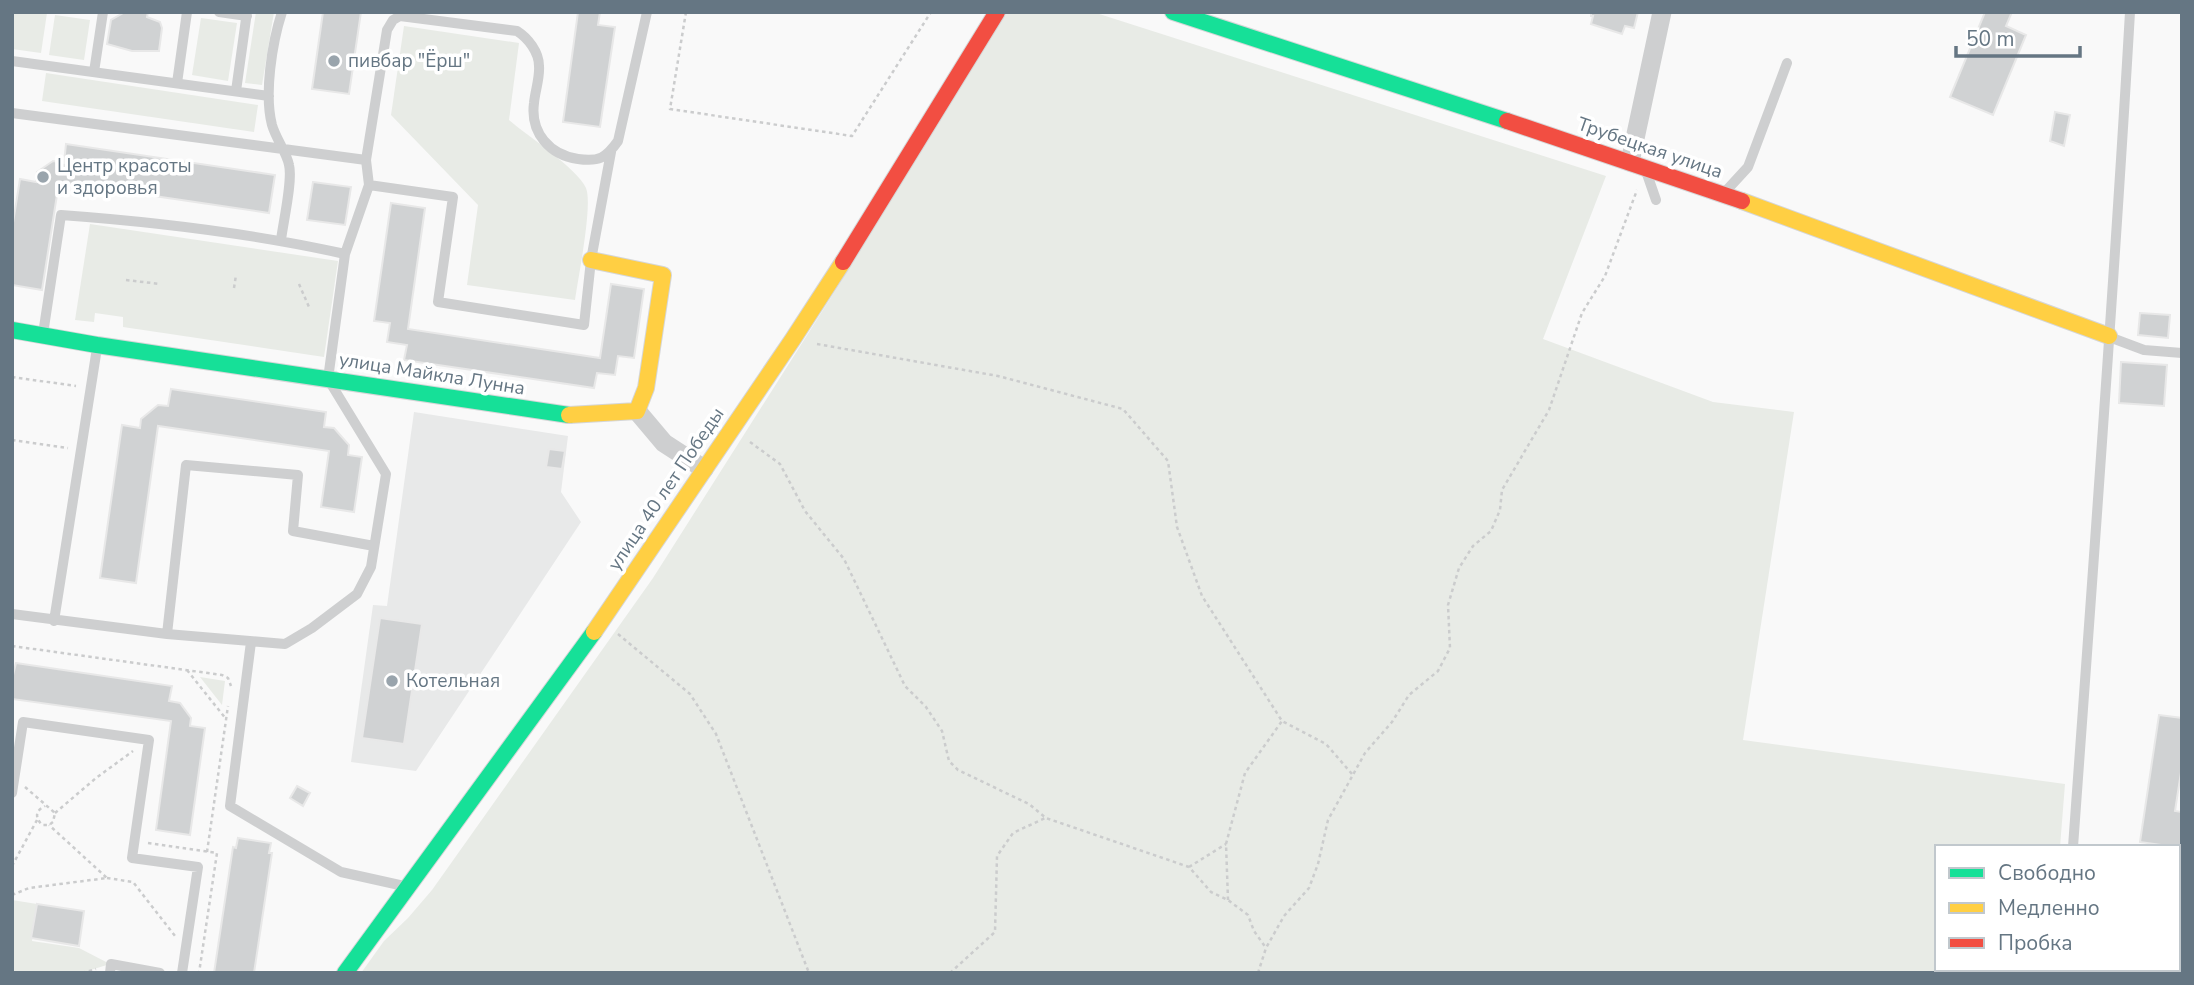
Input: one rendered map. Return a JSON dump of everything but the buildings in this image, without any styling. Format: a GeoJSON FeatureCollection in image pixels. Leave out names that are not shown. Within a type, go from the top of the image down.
{"type":"FeatureCollection","features":[{"type":"Feature","properties":{"kind":"street","name":"улица 40 лет Победы"},"geometry":{"type":"LineString","coordinates":[[345,973],[602,621],[793,339],[881,202],[997,12]]}},
{"type":"Feature","properties":{"kind":"street","name":"Трубецкая улица"},"geometry":{"type":"LineString","coordinates":[[1173,12],[1637,165],[2109,336]]}},
{"type":"Feature","properties":{"kind":"street"},"geometry":{"type":"LineString","coordinates":[[1637,165],[1662,12]]}},
{"type":"Feature","properties":{"kind":"street"},"geometry":{"type":"LineString","coordinates":[[591,260],[663,275],[646,388],[637,411],[664,443],[704,470]]}},
{"type":"Feature","properties":{"kind":"street","name":"улица Майкла Лунна"},"geometry":{"type":"LineString","coordinates":[[12,330],[573,416],[637,411]]}},
{"type":"Feature","properties":{"kind":"lane"},"geometry":{"type":"LineString","coordinates":[[94,72],[103,12]]}},
{"type":"Feature","properties":{"kind":"lane"},"geometry":{"type":"LineString","coordinates":[[177,83],[187,12]]}},
{"type":"Feature","properties":{"kind":"lane"},"geometry":{"type":"LineString","coordinates":[[219,12],[247,14],[236,91]]}},
{"type":"Feature","properties":{"kind":"lane"},"geometry":{"type":"LineString","coordinates":[[281,240],[289,164],[272,124],[269,96],[272,59],[282,12]]}},
{"type":"Feature","properties":{"kind":"lane"},"geometry":{"type":"LineString","coordinates":[[369,185],[453,197],[438,302],[584,324],[591,260],[611,152],[618,141],[647,12]]}},
{"type":"Feature","properties":{"kind":"lane"},"geometry":{"type":"LineString","coordinates":[[2073,845],[2117,242],[2130,12]]}},
{"type":"Feature","properties":{"kind":"lane"},"geometry":{"type":"LineString","coordinates":[[12,614],[167,634],[285,644],[313,628],[357,594],[371,567],[386,474],[328,379],[345,254],[369,185],[366,160],[384,39],[393,20],[400,16],[517,31],[527,38],[539,65],[533,107],[537,131],[555,153],[566,157],[594,161],[611,152]]}},
{"type":"Feature","properties":{"kind":"lane"},"geometry":{"type":"LineString","coordinates":[[12,61],[269,96]]}},
{"type":"Feature","properties":{"kind":"lane"},"geometry":{"type":"LineString","coordinates":[[1722,195],[1748,167],[1787,63]]}},
{"type":"Feature","properties":{"kind":"lane"},"geometry":{"type":"LineString","coordinates":[[12,113],[366,160]]}},
{"type":"Feature","properties":{"kind":"lane"},"geometry":{"type":"LineString","coordinates":[[1637,165],[1656,200]]}},
{"type":"Feature","properties":{"kind":"lane"},"geometry":{"type":"LineString","coordinates":[[43,334],[61,215],[155,222],[281,240],[345,254]]}},
{"type":"Feature","properties":{"kind":"lane"},"geometry":{"type":"LineString","coordinates":[[2109,336],[2144,350],[2182,353]]}},
{"type":"Feature","properties":{"kind":"lane"},"geometry":{"type":"LineString","coordinates":[[54,621],[97,345]]}},
{"type":"Feature","properties":{"kind":"lane"},"geometry":{"type":"LineString","coordinates":[[167,634],[186,465],[298,474],[293,531],[374,546]]}},
{"type":"Feature","properties":{"kind":"lane"},"geometry":{"type":"LineString","coordinates":[[251,642],[230,806],[341,872],[408,887]]}},
{"type":"Feature","properties":{"kind":"lane"},"geometry":{"type":"LineString","coordinates":[[12,793],[23,722],[149,740],[132,858],[198,867],[182,973]]}},
{"type":"Feature","properties":{"kind":"lane"},"geometry":{"type":"LineString","coordinates":[[110,973],[111,964],[160,973]]}},
{"type":"Feature","properties":{"kind":"path"},"geometry":{"type":"LineString","coordinates":[[686,12],[670,109],[852,136],[931,12]]}},
{"type":"Feature","properties":{"kind":"path"},"geometry":{"type":"LineString","coordinates":[[1258,973],[1266,948],[1284,916],[1309,888],[1318,864],[1328,820],[1365,753],[1392,722],[1409,695],[1438,671],[1450,648],[1448,605],[1460,568],[1473,546],[1490,531],[1500,510],[1502,490],[1549,411],[1582,313],[1605,276],[1637,165]]}},
{"type":"Feature","properties":{"kind":"path"},"geometry":{"type":"LineString","coordinates":[[146,282],[148,274]]}},
{"type":"Feature","properties":{"kind":"path"},"geometry":{"type":"LineString","coordinates":[[234,288],[236,275]]}},
{"type":"Feature","properties":{"kind":"path"},"geometry":{"type":"LineString","coordinates":[[126,280],[160,284]]}},
{"type":"Feature","properties":{"kind":"path"},"geometry":{"type":"LineString","coordinates":[[299,285],[309,307]]}},
{"type":"Feature","properties":{"kind":"path"},"geometry":{"type":"LineString","coordinates":[[793,339],[998,376],[1123,409],[1168,461],[1177,527],[1202,596],[1282,721],[1326,744],[1353,775]]}},
{"type":"Feature","properties":{"kind":"path"},"geometry":{"type":"LineString","coordinates":[[12,377],[90,388]]}},
{"type":"Feature","properties":{"kind":"path"},"geometry":{"type":"LineString","coordinates":[[732,427],[780,464],[805,511],[844,559],[905,686],[926,707],[942,730],[948,761],[958,771],[1029,804],[1046,818],[1189,867],[1211,892],[1228,900],[1248,915],[1254,931],[1266,948]]}},
{"type":"Feature","properties":{"kind":"path"},"geometry":{"type":"LineString","coordinates":[[12,440],[81,450]]}},
{"type":"Feature","properties":{"kind":"path"},"geometry":{"type":"LineString","coordinates":[[602,621],[690,694],[716,734],[809,973]]}},
{"type":"Feature","properties":{"kind":"path"},"geometry":{"type":"LineString","coordinates":[[12,646],[228,678],[231,683],[208,852]]}},
{"type":"Feature","properties":{"kind":"path"},"geometry":{"type":"LineString","coordinates":[[186,670],[226,719]]}},
{"type":"Feature","properties":{"kind":"path"},"geometry":{"type":"LineString","coordinates":[[1228,900],[1226,844],[1245,773],[1282,721]]}},
{"type":"Feature","properties":{"kind":"path"},"geometry":{"type":"LineString","coordinates":[[49,825],[53,822],[55,813],[96,778],[149,740]]}},
{"type":"Feature","properties":{"kind":"path"},"geometry":{"type":"LineString","coordinates":[[15,778],[55,813]]}},
{"type":"Feature","properties":{"kind":"path"},"geometry":{"type":"LineString","coordinates":[[12,866],[37,820],[37,814],[45,806]]}},
{"type":"Feature","properties":{"kind":"path"},"geometry":{"type":"LineString","coordinates":[[950,973],[995,932],[997,856],[1013,833],[1046,818]]}},
{"type":"Feature","properties":{"kind":"path"},"geometry":{"type":"LineString","coordinates":[[37,820],[42,825],[49,825],[107,878]]}},
{"type":"Feature","properties":{"kind":"path"},"geometry":{"type":"LineString","coordinates":[[140,841],[217,853],[199,973]]}},
{"type":"Feature","properties":{"kind":"path"},"geometry":{"type":"LineString","coordinates":[[1189,867],[1226,844]]}},
{"type":"Feature","properties":{"kind":"path"},"geometry":{"type":"LineString","coordinates":[[12,895],[30,888],[107,878],[133,882],[186,950]]}},
{"type":"Feature","properties":{"kind":"shaded area"},"geometry":{"type":"Polygon","coordinates":[[[12,12],[47,13],[41,53],[12,49],[12,12]]]}},
{"type":"Feature","properties":{"kind":"shaded area"},"geometry":{"type":"Polygon","coordinates":[[[256,12],[274,12],[262,85],[245,83],[256,12]]]}},
{"type":"Feature","properties":{"kind":"shaded area"},"geometry":{"type":"Polygon","coordinates":[[[1006,12],[1093,12],[1606,176],[1543,339],[1713,402],[1794,412],[1743,740],[2065,784],[2060,845],[1935,845],[1935,971],[2049,973],[361,973],[384,941],[432,890],[653,578],[842,280],[1006,12]]]}},
{"type":"Feature","properties":{"kind":"shaded area"},"geometry":{"type":"Polygon","coordinates":[[[55,15],[90,20],[84,60],[49,55],[55,15]]]}},
{"type":"Feature","properties":{"kind":"shaded area"},"geometry":{"type":"Polygon","coordinates":[[[201,18],[237,23],[228,81],[192,75],[201,18]]]}},
{"type":"Feature","properties":{"kind":"shaded area"},"geometry":{"type":"Polygon","coordinates":[[[404,26],[519,43],[509,120],[573,171],[586,188],[588,197],[575,300],[467,285],[478,205],[391,115],[404,26]]]}},
{"type":"Feature","properties":{"kind":"shaded area"},"geometry":{"type":"Polygon","coordinates":[[[46,73],[258,105],[254,132],[42,101],[46,73]]]}},
{"type":"Feature","properties":{"kind":"shaded area"},"geometry":{"type":"Polygon","coordinates":[[[90,224],[338,261],[324,357],[123,327],[123,317],[95,313],[94,322],[75,320],[90,224]]]}},
{"type":"Feature","properties":{"kind":"shaded area"},"geometry":{"type":"Polygon","coordinates":[[[414,412],[568,436],[561,492],[581,522],[416,771],[351,762],[373,605],[387,606],[414,412]]]}},
{"type":"Feature","properties":{"kind":"shaded area"},"geometry":{"type":"Polygon","coordinates":[[[200,677],[225,681],[222,705],[200,677]]]}},
{"type":"Feature","properties":{"kind":"shaded area"},"geometry":{"type":"Polygon","coordinates":[[[12,900],[37,904],[32,941],[79,948],[110,964],[81,973],[12,973],[12,900]]]}},
{"type":"Feature","properties":{"kind":"traffic: fast"},"geometry":{"type":"LineString","coordinates":[[1173,12],[1507,121]]}},
{"type":"Feature","properties":{"kind":"traffic: fast"},"geometry":{"type":"LineString","coordinates":[[12,330],[569,415]]}},
{"type":"Feature","properties":{"kind":"traffic: fast"},"geometry":{"type":"LineString","coordinates":[[345,973],[594,632]]}},
{"type":"Feature","properties":{"kind":"traffic: slow"},"geometry":{"type":"LineString","coordinates":[[1742,201],[2109,336]]}},
{"type":"Feature","properties":{"kind":"traffic: slow"},"geometry":{"type":"LineString","coordinates":[[569,415],[637,411],[646,388],[663,275],[591,260]]}},
{"type":"Feature","properties":{"kind":"traffic: slow"},"geometry":{"type":"LineString","coordinates":[[594,632],[843,262]]}},
{"type":"Feature","properties":{"kind":"traffic: jam"},"geometry":{"type":"LineString","coordinates":[[843,262],[997,12]]}},
{"type":"Feature","properties":{"kind":"traffic: jam"},"geometry":{"type":"LineString","coordinates":[[1507,121],[1742,201]]}},
{"type":"Feature","properties":{"kind":"place","name":"пивбар \"Ёрш\""},"geometry":{"type":"Point","coordinates":[334,61]}},
{"type":"Feature","properties":{"kind":"place","name":"Центр красоты и здоровья"},"geometry":{"type":"Point","coordinates":[43,177]}},
{"type":"Feature","properties":{"kind":"place","name":"Котельная"},"geometry":{"type":"Point","coordinates":[392,681]}}]}
